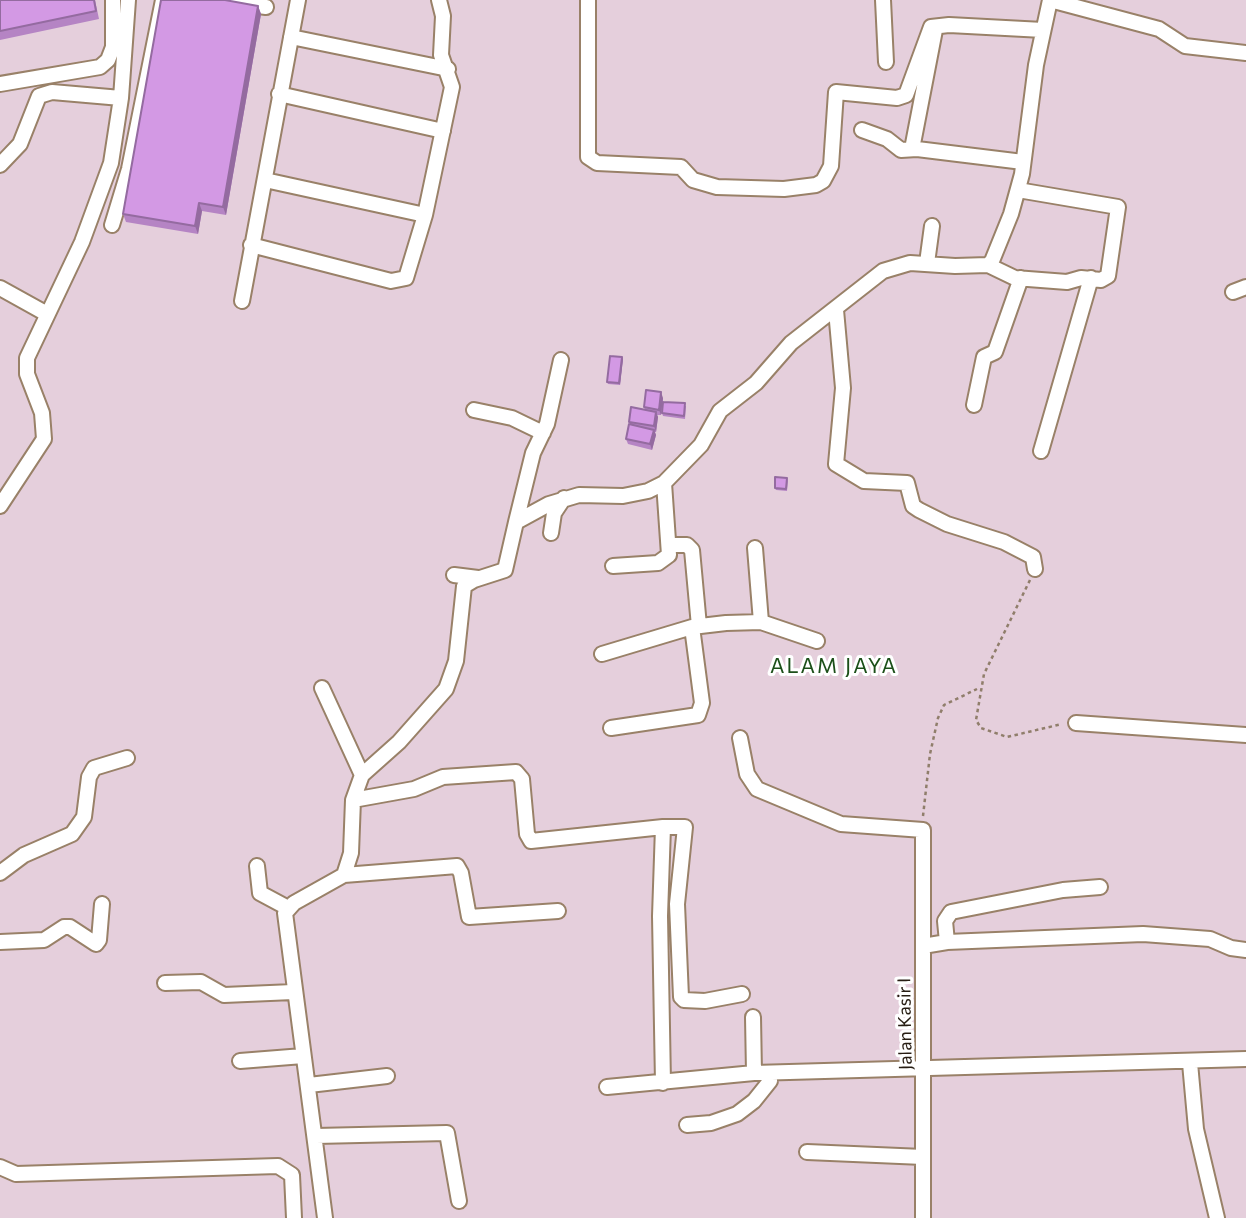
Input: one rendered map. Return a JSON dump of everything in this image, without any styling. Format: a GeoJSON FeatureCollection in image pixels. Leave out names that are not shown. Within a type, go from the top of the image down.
{"type":"FeatureCollection","features":[{"type":"Feature","properties":{"kind":"street"},"geometry":{"type":"LineString","coordinates":[[0,84],[100,67],[108,60],[113,47],[113,0]]}},
{"type":"Feature","properties":{"kind":"street"},"geometry":{"type":"LineString","coordinates":[[0,506],[44,439],[42,413],[29,382],[26,366],[30,350],[82,242],[104,188],[115,144],[121,98],[128,0]]}},
{"type":"Feature","properties":{"kind":"street"},"geometry":{"type":"LineString","coordinates":[[111,225],[129,169],[163,0]]}},
{"type":"Feature","properties":{"kind":"street"},"geometry":{"type":"LineString","coordinates":[[212,0],[266,7]]}},
{"type":"Feature","properties":{"kind":"street"},"geometry":{"type":"LineString","coordinates":[[242,300],[298,0]]}},
{"type":"Feature","properties":{"kind":"street"},"geometry":{"type":"LineString","coordinates":[[251,245],[398,281],[406,278],[425,215],[452,88],[442,55],[443,16],[439,0]]}},
{"type":"Feature","properties":{"kind":"street"},"geometry":{"type":"LineString","coordinates":[[588,0],[587,143],[591,161],[670,164],[684,168],[693,180],[717,187],[784,189],[816,185],[823,181],[831,166],[832,114],[836,92],[897,97],[906,95],[927,31],[936,25],[1043,30]]}},
{"type":"Feature","properties":{"kind":"street"},"geometry":{"type":"LineString","coordinates":[[883,0],[886,62]]}},
{"type":"Feature","properties":{"kind":"street"},"geometry":{"type":"LineString","coordinates":[[988,265],[996,256],[1018,190],[1050,0],[1159,29],[1185,46],[1246,53]]}},
{"type":"Feature","properties":{"kind":"street"},"geometry":{"type":"LineString","coordinates":[[912,149],[936,25]]}},
{"type":"Feature","properties":{"kind":"street"},"geometry":{"type":"LineString","coordinates":[[291,37],[448,69]]}},
{"type":"Feature","properties":{"kind":"street"},"geometry":{"type":"LineString","coordinates":[[0,165],[20,144],[35,101],[42,94],[121,98]]}},
{"type":"Feature","properties":{"kind":"street"},"geometry":{"type":"LineString","coordinates":[[279,94],[443,131]]}},
{"type":"Feature","properties":{"kind":"street"},"geometry":{"type":"LineString","coordinates":[[862,131],[887,139],[896,149],[1023,162]]}},
{"type":"Feature","properties":{"kind":"street"},"geometry":{"type":"LineString","coordinates":[[265,180],[425,215]]}},
{"type":"Feature","properties":{"kind":"street"},"geometry":{"type":"LineString","coordinates":[[516,522],[564,498],[622,496],[648,491],[664,483],[696,451],[720,411],[756,383],[791,343],[894,265],[988,265],[1021,278],[1067,282],[1091,278],[1101,280],[1108,276],[1118,207],[1018,190]]}},
{"type":"Feature","properties":{"kind":"street"},"geometry":{"type":"LineString","coordinates":[[927,263],[932,226]]}},
{"type":"Feature","properties":{"kind":"street"},"geometry":{"type":"LineString","coordinates":[[974,405],[984,357],[995,352],[1021,278]]}},
{"type":"Feature","properties":{"kind":"street"},"geometry":{"type":"LineString","coordinates":[[1041,451],[1091,278]]}},
{"type":"Feature","properties":{"kind":"street"},"geometry":{"type":"LineString","coordinates":[[0,288],[47,314]]}},
{"type":"Feature","properties":{"kind":"street"},"geometry":{"type":"LineString","coordinates":[[836,310],[842,408],[836,464],[864,481],[907,483],[913,506],[947,524],[1004,542],[1032,557],[1035,569]]}},
{"type":"Feature","properties":{"kind":"street"},"geometry":{"type":"LineString","coordinates":[[344,875],[351,853],[353,800],[362,775],[399,741],[446,688],[456,661],[462,593],[467,584],[506,568],[533,453],[544,433],[561,360]]}},
{"type":"Feature","properties":{"kind":"street"},"geometry":{"type":"LineString","coordinates":[[474,410],[520,421],[544,433]]}},
{"type":"Feature","properties":{"kind":"street"},"geometry":{"type":"LineString","coordinates":[[613,566],[665,560],[670,545],[664,483]]}},
{"type":"Feature","properties":{"kind":"street"},"geometry":{"type":"LineString","coordinates":[[551,533],[554,513],[564,498]]}},
{"type":"Feature","properties":{"kind":"street"},"geometry":{"type":"LineString","coordinates":[[611,728],[698,715],[702,703],[692,550],[687,545],[670,545]]}},
{"type":"Feature","properties":{"kind":"street"},"geometry":{"type":"LineString","coordinates":[[755,548],[761,622]]}},
{"type":"Feature","properties":{"kind":"street"},"geometry":{"type":"LineString","coordinates":[[454,575],[480,578]]}},
{"type":"Feature","properties":{"kind":"street"},"geometry":{"type":"LineString","coordinates":[[602,654],[695,627],[761,622],[817,641]]}},
{"type":"Feature","properties":{"kind":"street"},"geometry":{"type":"LineString","coordinates":[[322,688],[362,775]]}},
{"type":"Feature","properties":{"kind":"street"},"geometry":{"type":"LineString","coordinates":[[1076,723],[1246,735]]}},
{"type":"Feature","properties":{"kind":"street"},"geometry":{"type":"LineString","coordinates":[[740,738],[747,774],[757,789],[841,824],[923,830]]}},
{"type":"Feature","properties":{"kind":"street"},"geometry":{"type":"LineString","coordinates":[[0,873],[24,855],[72,834],[84,817],[89,778],[94,768],[127,758]]}},
{"type":"Feature","properties":{"kind":"street"},"geometry":{"type":"LineString","coordinates":[[353,800],[414,789],[443,777],[516,772],[523,779],[527,834],[531,841],[685,827],[677,904],[681,997],[684,1000],[705,1000],[742,994]]}},
{"type":"Feature","properties":{"kind":"street"},"geometry":{"type":"LineString","coordinates":[[663,827],[660,916],[663,1083]]}},
{"type":"Feature","properties":{"kind":"street","name":"Jalan Kasir I"},"geometry":{"type":"LineString","coordinates":[[923,830],[923,1218]]}},
{"type":"Feature","properties":{"kind":"street"},"geometry":{"type":"LineString","coordinates":[[325,1218],[309,1085],[284,923],[288,908],[344,875],[453,865],[461,873],[469,917],[558,911]]}},
{"type":"Feature","properties":{"kind":"street"},"geometry":{"type":"LineString","coordinates":[[257,866],[260,893],[288,908]]}},
{"type":"Feature","properties":{"kind":"street"},"geometry":{"type":"LineString","coordinates":[[947,942],[945,921],[951,912],[1063,890],[1100,887]]}},
{"type":"Feature","properties":{"kind":"street"},"geometry":{"type":"LineString","coordinates":[[0,942],[44,940],[64,927],[70,927],[96,944],[99,940],[102,904]]}},
{"type":"Feature","properties":{"kind":"street"},"geometry":{"type":"LineString","coordinates":[[923,946],[947,942],[1143,934],[1210,939],[1231,948],[1246,950]]}},
{"type":"Feature","properties":{"kind":"street"},"geometry":{"type":"LineString","coordinates":[[165,983],[201,982],[224,995],[293,992]]}},
{"type":"Feature","properties":{"kind":"street"},"geometry":{"type":"LineString","coordinates":[[752,1017],[754,1073]]}},
{"type":"Feature","properties":{"kind":"street"},"geometry":{"type":"LineString","coordinates":[[240,1061],[303,1056]]}},
{"type":"Feature","properties":{"kind":"street"},"geometry":{"type":"LineString","coordinates":[[607,1087],[754,1073],[1190,1063],[1246,1059]]}},
{"type":"Feature","properties":{"kind":"street"},"geometry":{"type":"LineString","coordinates":[[1190,1063],[1196,1129],[1217,1218]]}},
{"type":"Feature","properties":{"kind":"street"},"geometry":{"type":"LineString","coordinates":[[687,1125],[711,1123],[737,1114],[754,1101],[770,1081],[771,1073]]}},
{"type":"Feature","properties":{"kind":"street"},"geometry":{"type":"LineString","coordinates":[[309,1085],[387,1076]]}},
{"type":"Feature","properties":{"kind":"street"},"geometry":{"type":"LineString","coordinates":[[316,1136],[447,1133],[459,1201]]}},
{"type":"Feature","properties":{"kind":"street"},"geometry":{"type":"LineString","coordinates":[[807,1153],[923,1157]]}},
{"type":"Feature","properties":{"kind":"street"},"geometry":{"type":"LineString","coordinates":[[0,1167],[16,1174],[278,1166],[292,1175],[294,1218]]}},
{"type":"Feature","properties":{"kind":"path"},"geometry":{"type":"LineString","coordinates":[[1035,569],[979,689],[976,720],[981,727],[996,735],[1019,735],[1064,723],[1076,723]]}},
{"type":"Feature","properties":{"kind":"path"},"geometry":{"type":"LineString","coordinates":[[923,830],[930,754],[938,718],[944,705],[979,689]]}},
{"type":"Feature","properties":{"kind":"shaded area"},"geometry":{"type":"Polygon","coordinates":[[[0,0],[1246,0],[1246,1218],[0,1218],[0,0]]]}},
{"type":"Feature","properties":{"kind":"building"},"geometry":{"type":"Polygon","coordinates":[[[0,0],[94,0],[96,11],[0,31],[0,0]]]}},
{"type":"Feature","properties":{"kind":"building"},"geometry":{"type":"Polygon","coordinates":[[[161,0],[225,0],[258,6],[223,207],[199,203],[195,226],[123,214],[161,0]]]}},
{"type":"Feature","properties":{"kind":"building"},"geometry":{"type":"Polygon","coordinates":[[[610,356],[622,357],[619,383],[607,382],[610,356]]]}},
{"type":"Feature","properties":{"kind":"building"},"geometry":{"type":"Polygon","coordinates":[[[646,390],[661,392],[659,410],[644,407],[646,390]]]}},
{"type":"Feature","properties":{"kind":"building"},"geometry":{"type":"Polygon","coordinates":[[[663,402],[685,403],[684,416],[662,413],[663,402]]]}},
{"type":"Feature","properties":{"kind":"building"},"geometry":{"type":"Polygon","coordinates":[[[631,407],[656,412],[654,426],[629,422],[631,407]]]}},
{"type":"Feature","properties":{"kind":"building"},"geometry":{"type":"Polygon","coordinates":[[[629,424],[654,430],[650,444],[626,439],[629,424]]]}},
{"type":"Feature","properties":{"kind":"building"},"geometry":{"type":"Polygon","coordinates":[[[775,477],[787,478],[786,489],[775,488],[775,477]]]}},
{"type":"Feature","properties":{"kind":"district","name":"ALAM JAYA"},"geometry":{"type":"Point","coordinates":[834,666]}}]}
